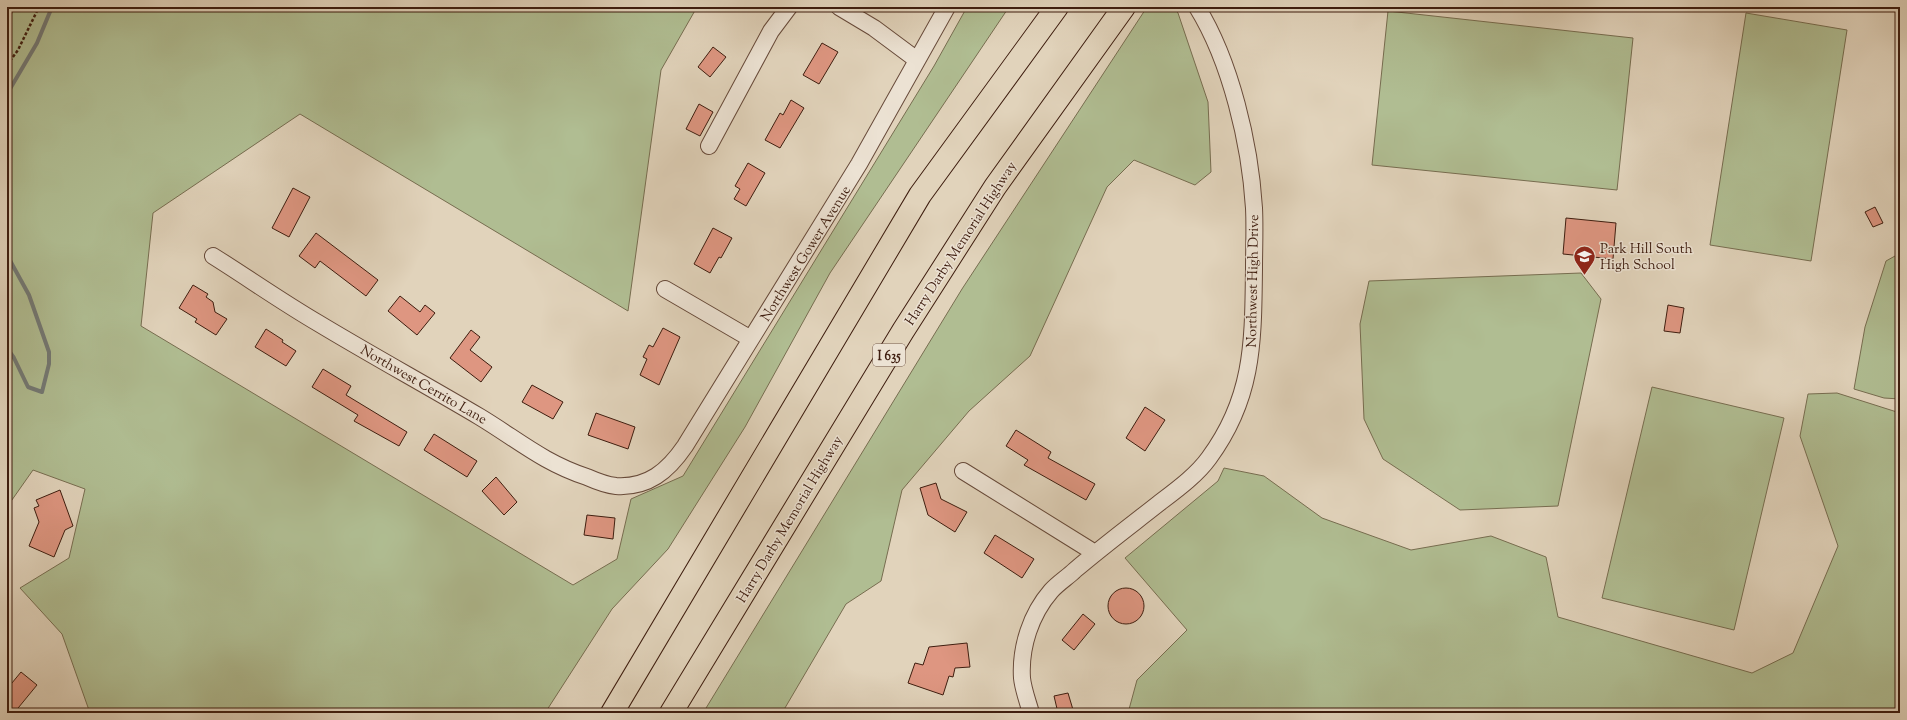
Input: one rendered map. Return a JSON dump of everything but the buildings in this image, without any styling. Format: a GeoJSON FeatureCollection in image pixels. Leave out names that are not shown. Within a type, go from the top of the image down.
{"type":"FeatureCollection","features":[{"type":"Feature","properties":{"kind":"highway"},"geometry":{"type":"LineString","coordinates":[[612,713],[920,195],[1057,7]]}},
{"type":"Feature","properties":{"kind":"highway","name":"Harry Darby Memorial Highway"},"geometry":{"type":"LineString","coordinates":[[671,713],[903,331],[995,187],[1123,8]]}},
{"type":"Feature","properties":{"kind":"street"},"geometry":{"type":"LineString","coordinates":[[709,146],[771,31],[789,7]]}},
{"type":"Feature","properties":{"kind":"street"},"geometry":{"type":"LineString","coordinates":[[839,7],[874,28],[917,60]]}},
{"type":"Feature","properties":{"kind":"street","name":"Northwest Gower Avenue"},"geometry":{"type":"LineString","coordinates":[[643,482],[662,472],[677,458],[859,164],[947,7]]}},
{"type":"Feature","properties":{"kind":"street","name":"Northwest High Drive"},"geometry":{"type":"LineString","coordinates":[[1031,713],[1022,679],[1022,661],[1026,639],[1034,618],[1051,591],[1095,553],[1178,488],[1208,460],[1226,433],[1245,383],[1253,336],[1254,210],[1250,171],[1228,75],[1210,29],[1197,7]]}},
{"type":"Feature","properties":{"kind":"street","name":"Northwest Cerrito Lane"},"geometry":{"type":"LineString","coordinates":[[213,256],[317,322],[499,429],[546,460],[572,472],[615,486],[635,486],[643,482]]}},
{"type":"Feature","properties":{"kind":"street"},"geometry":{"type":"LineString","coordinates":[[665,289],[751,339]]}},
{"type":"Feature","properties":{"kind":"street"},"geometry":{"type":"LineString","coordinates":[[964,471],[1095,553]]}},
{"type":"Feature","properties":{"kind":"path"},"geometry":{"type":"LineString","coordinates":[[7,66],[18,50],[39,7]]}},
{"type":"Feature","properties":{"kind":"green space"},"geometry":{"type":"Polygon","coordinates":[[[15,7],[697,7],[661,70],[628,311],[300,114],[153,213],[141,326],[573,585],[617,559],[631,499],[683,476],[934,66],[967,7],[1009,7],[830,273],[745,427],[668,549],[612,609],[545,713],[90,713],[62,634],[20,588],[69,558],[85,489],[33,470],[7,507],[7,23],[15,7]]]}},
{"type":"Feature","properties":{"kind":"green space"},"geometry":{"type":"Polygon","coordinates":[[[1147,7],[1173,7],[1178,13],[1208,102],[1211,172],[1195,185],[1134,160],[1107,187],[1030,356],[969,411],[902,490],[881,581],[846,604],[782,713],[703,713],[962,289],[1147,7]]]}},
{"type":"Feature","properties":{"kind":"green space"},"geometry":{"type":"Polygon","coordinates":[[[1388,11],[1633,38],[1617,190],[1372,165],[1388,11]]]}},
{"type":"Feature","properties":{"kind":"green space"},"geometry":{"type":"Polygon","coordinates":[[[1746,13],[1847,30],[1811,261],[1710,245],[1746,13]]]}},
{"type":"Feature","properties":{"kind":"green space"},"geometry":{"type":"Polygon","coordinates":[[[1895,256],[1900,257],[1900,399],[1884,398],[1854,389],[1865,327],[1886,261],[1895,256]]]}},
{"type":"Feature","properties":{"kind":"green space"},"geometry":{"type":"Polygon","coordinates":[[[1581,273],[1601,299],[1558,506],[1460,510],[1383,459],[1364,419],[1360,324],[1369,281],[1581,273]]]}},
{"type":"Feature","properties":{"kind":"green space"},"geometry":{"type":"Polygon","coordinates":[[[1652,387],[1784,418],[1734,630],[1602,598],[1652,387]]]}},
{"type":"Feature","properties":{"kind":"green space"},"geometry":{"type":"Polygon","coordinates":[[[1837,393],[1900,413],[1900,713],[1128,713],[1137,680],[1187,630],[1125,558],[1218,481],[1224,468],[1264,476],[1322,518],[1411,550],[1491,536],[1546,557],[1558,617],[1752,673],[1793,653],[1838,546],[1800,436],[1808,394],[1837,393]]]}},
{"type":"Feature","properties":{"kind":"waterway"},"geometry":{"type":"LineString","coordinates":[[7,94],[37,43],[52,7]]}},
{"type":"Feature","properties":{"kind":"waterway"},"geometry":{"type":"LineString","coordinates":[[7,255],[29,295],[49,352],[49,364],[42,392],[28,387],[14,358],[7,348]]}},
{"type":"Feature","properties":{"kind":"place","name":"Park Hill South High School"},"geometry":{"type":"Point","coordinates":[1584,276]}}]}
